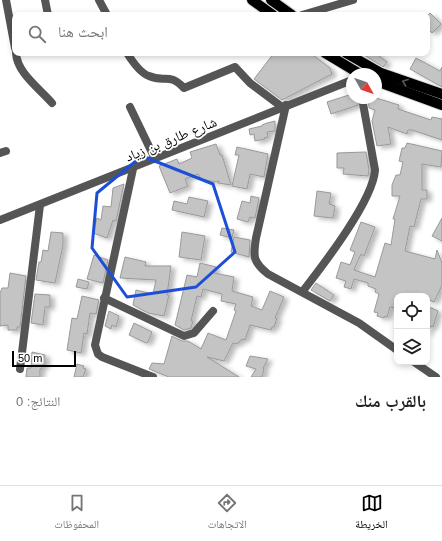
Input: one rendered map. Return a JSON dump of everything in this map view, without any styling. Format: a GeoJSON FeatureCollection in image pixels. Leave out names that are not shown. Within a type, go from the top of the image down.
{"type":"FeatureCollection","features":[{"type":"Feature","properties":{"kind":"main road"},"geometry":{"type":"LineString","coordinates":[[252,0],[269,12]]}},
{"type":"Feature","properties":{"kind":"main road"},"geometry":{"type":"LineString","coordinates":[[271,0],[288,12]]}},
{"type":"Feature","properties":{"kind":"main road"},"geometry":{"type":"LineString","coordinates":[[330,56],[350,68]]}},
{"type":"Feature","properties":{"kind":"main road"},"geometry":{"type":"LineString","coordinates":[[349,56],[363,68]]}},
{"type":"Feature","properties":{"kind":"main road"},"geometry":{"type":"LineString","coordinates":[[382,73],[442,94]]}},
{"type":"Feature","properties":{"kind":"main road"},"geometry":{"type":"LineString","coordinates":[[382,83],[442,105]]}},
{"type":"Feature","properties":{"kind":"street"},"geometry":{"type":"LineString","coordinates":[[6,0],[12,32]]}},
{"type":"Feature","properties":{"kind":"street"},"geometry":{"type":"LineString","coordinates":[[44,0],[47,12]]}},
{"type":"Feature","properties":{"kind":"street"},"geometry":{"type":"LineString","coordinates":[[99,0],[105,12]]}},
{"type":"Feature","properties":{"kind":"street"},"geometry":{"type":"LineString","coordinates":[[312,12],[353,0]]}},
{"type":"Feature","properties":{"kind":"street"},"geometry":{"type":"LineString","coordinates":[[16,56],[17,61],[22,70],[52,103]]}},
{"type":"Feature","properties":{"kind":"street"},"geometry":{"type":"LineString","coordinates":[[129,56],[136,66],[149,76],[176,80],[184,88],[235,67],[250,83],[284,106],[256,238],[254,255],[259,266],[268,274],[303,291],[359,322],[394,348]]}},
{"type":"Feature","properties":{"kind":"street","name":"شارع طارق بن زياد"},"geometry":{"type":"LineString","coordinates":[[0,220],[133,169],[284,106],[346,82]]}},
{"type":"Feature","properties":{"kind":"street"},"geometry":{"type":"LineString","coordinates":[[303,291],[339,241],[373,182],[375,170],[363,104]]}},
{"type":"Feature","properties":{"kind":"street"},"geometry":{"type":"LineString","coordinates":[[130,107],[155,159]]}},
{"type":"Feature","properties":{"kind":"street"},"geometry":{"type":"LineString","coordinates":[[133,169],[104,298],[96,341],[96,350],[98,354],[110,361],[153,377]]}},
{"type":"Feature","properties":{"kind":"street"},"geometry":{"type":"LineString","coordinates":[[20,369],[40,205]]}},
{"type":"Feature","properties":{"kind":"street"},"geometry":{"type":"LineString","coordinates":[[104,298],[184,336],[194,333],[213,311]]}},
{"type":"Feature","properties":{"kind":"street"},"geometry":{"type":"LineString","coordinates":[[418,365],[436,377]]}},
{"type":"Feature","properties":{"kind":"highlighted area"},"geometry":{"type":"Polygon","coordinates":[[[142,156],[213,184],[235,252],[196,287],[127,297],[92,248],[97,193],[142,156]]]}},
{"type":"Feature","properties":{"kind":"building"},"geometry":{"type":"Polygon","coordinates":[[[430,13],[441,24],[432,33],[430,31],[430,13]]]}},
{"type":"Feature","properties":{"kind":"building"},"geometry":{"type":"Polygon","coordinates":[[[272,56],[314,56],[330,68],[332,74],[282,100],[254,79],[272,56]]]}},
{"type":"Feature","properties":{"kind":"building"},"geometry":{"type":"Polygon","coordinates":[[[366,56],[379,56],[387,62],[383,67],[366,56]]]}},
{"type":"Feature","properties":{"kind":"building"},"geometry":{"type":"Polygon","coordinates":[[[416,58],[440,71],[442,67],[442,87],[410,69],[416,58]]]}},
{"type":"Feature","properties":{"kind":"building"},"geometry":{"type":"Polygon","coordinates":[[[346,96],[346,104],[358,105],[331,114],[327,102],[346,96]]]}},
{"type":"Feature","properties":{"kind":"building"},"geometry":{"type":"Polygon","coordinates":[[[382,100],[399,105],[398,109],[431,120],[432,117],[442,119],[442,140],[412,130],[408,130],[407,134],[388,127],[391,144],[377,146],[372,121],[375,110],[369,108],[369,104],[382,104],[382,100]]]}},
{"type":"Feature","properties":{"kind":"building"},"geometry":{"type":"Polygon","coordinates":[[[275,121],[275,131],[267,132],[268,137],[264,138],[265,139],[255,141],[254,134],[250,135],[249,129],[275,121]]]}},
{"type":"Feature","properties":{"kind":"building"},"geometry":{"type":"Polygon","coordinates":[[[407,143],[442,151],[441,167],[422,164],[422,190],[427,190],[427,199],[421,199],[414,227],[410,226],[405,251],[435,259],[437,250],[442,263],[442,285],[434,302],[430,300],[430,293],[394,293],[394,308],[390,307],[387,317],[385,316],[384,318],[377,316],[378,313],[374,312],[379,294],[375,292],[376,289],[368,286],[368,283],[354,279],[351,289],[344,287],[346,281],[336,278],[341,262],[350,265],[355,252],[350,250],[361,222],[375,227],[364,256],[361,254],[354,270],[375,277],[385,243],[391,245],[395,219],[393,219],[400,196],[392,196],[392,185],[396,175],[400,175],[403,162],[399,161],[402,148],[405,148],[407,143]]]}},
{"type":"Feature","properties":{"kind":"building"},"geometry":{"type":"Polygon","coordinates":[[[216,144],[220,155],[222,155],[231,185],[218,183],[219,181],[216,182],[201,179],[198,174],[185,179],[188,186],[170,193],[159,166],[177,159],[179,164],[192,158],[190,152],[216,144]]]}},
{"type":"Feature","properties":{"kind":"building"},"geometry":{"type":"Polygon","coordinates":[[[237,147],[268,154],[264,177],[250,174],[247,189],[232,186],[239,155],[235,155],[237,147]]]}},
{"type":"Feature","properties":{"kind":"building"},"geometry":{"type":"Polygon","coordinates":[[[366,152],[369,170],[368,176],[343,174],[344,168],[337,168],[337,153],[366,152]]]}},
{"type":"Feature","properties":{"kind":"building"},"geometry":{"type":"Polygon","coordinates":[[[124,184],[116,221],[113,220],[107,238],[93,233],[97,218],[101,220],[103,206],[111,207],[113,188],[124,184]]]}},
{"type":"Feature","properties":{"kind":"building"},"geometry":{"type":"Polygon","coordinates":[[[317,191],[331,193],[329,204],[335,206],[333,218],[314,216],[317,191]]]}},
{"type":"Feature","properties":{"kind":"building"},"geometry":{"type":"Polygon","coordinates":[[[251,196],[259,198],[255,218],[250,217],[248,222],[237,219],[242,201],[250,203],[251,196]]]}},
{"type":"Feature","properties":{"kind":"building"},"geometry":{"type":"Polygon","coordinates":[[[189,197],[208,201],[204,217],[172,210],[174,201],[187,204],[189,197]]]}},
{"type":"Feature","properties":{"kind":"building"},"geometry":{"type":"Polygon","coordinates":[[[442,218],[442,241],[432,236],[442,218]]]}},
{"type":"Feature","properties":{"kind":"building"},"geometry":{"type":"Polygon","coordinates":[[[222,228],[234,230],[232,238],[220,235],[222,228]]]}},
{"type":"Feature","properties":{"kind":"building"},"geometry":{"type":"Polygon","coordinates":[[[51,232],[63,233],[63,245],[55,283],[36,280],[43,250],[48,251],[51,232]]]}},
{"type":"Feature","properties":{"kind":"building"},"geometry":{"type":"Polygon","coordinates":[[[182,232],[205,236],[201,260],[179,257],[182,232]]]}},
{"type":"Feature","properties":{"kind":"building"},"geometry":{"type":"Polygon","coordinates":[[[234,237],[250,240],[249,257],[231,252],[234,237]]]}},
{"type":"Feature","properties":{"kind":"building"},"geometry":{"type":"Polygon","coordinates":[[[94,255],[108,260],[103,283],[87,279],[94,255]]]}},
{"type":"Feature","properties":{"kind":"building"},"geometry":{"type":"Polygon","coordinates":[[[125,257],[146,262],[145,266],[171,266],[167,295],[169,295],[164,316],[148,313],[133,305],[136,290],[153,294],[156,280],[120,278],[125,257]]]}},
{"type":"Feature","properties":{"kind":"building"},"geometry":{"type":"Polygon","coordinates":[[[200,263],[216,267],[214,273],[234,277],[232,291],[253,297],[251,306],[262,310],[270,291],[284,297],[275,318],[277,318],[274,327],[272,327],[271,330],[250,325],[245,340],[242,339],[237,344],[233,343],[224,361],[207,357],[239,377],[169,377],[149,369],[152,363],[164,364],[172,336],[182,341],[188,341],[201,349],[208,333],[226,340],[236,311],[234,310],[236,304],[221,301],[222,294],[203,289],[201,297],[197,296],[191,321],[193,321],[191,328],[184,330],[175,325],[187,275],[197,277],[200,263]]]}},
{"type":"Feature","properties":{"kind":"building"},"geometry":{"type":"Polygon","coordinates":[[[10,273],[26,276],[20,327],[17,327],[17,330],[8,330],[8,325],[0,326],[0,293],[2,288],[8,288],[10,273]]]}},
{"type":"Feature","properties":{"kind":"building"},"geometry":{"type":"Polygon","coordinates":[[[78,279],[89,282],[87,289],[76,287],[78,279]]]}},
{"type":"Feature","properties":{"kind":"building"},"geometry":{"type":"Polygon","coordinates":[[[316,283],[334,295],[330,301],[311,290],[316,283]]]}},
{"type":"Feature","properties":{"kind":"building"},"geometry":{"type":"Polygon","coordinates":[[[35,294],[50,295],[50,307],[45,307],[43,325],[31,323],[35,294]]]}},
{"type":"Feature","properties":{"kind":"building"},"geometry":{"type":"Polygon","coordinates":[[[82,296],[99,300],[96,314],[90,313],[87,334],[84,333],[81,353],[67,350],[72,318],[77,319],[82,296]]]}},
{"type":"Feature","properties":{"kind":"building"},"geometry":{"type":"Polygon","coordinates":[[[430,307],[438,311],[433,327],[431,326],[430,328],[430,307]]]}},
{"type":"Feature","properties":{"kind":"building"},"geometry":{"type":"Polygon","coordinates":[[[109,311],[119,316],[116,327],[112,325],[111,329],[105,326],[109,311]]]}},
{"type":"Feature","properties":{"kind":"building"},"geometry":{"type":"Polygon","coordinates":[[[134,323],[152,332],[148,342],[146,343],[129,335],[134,323]]]}},
{"type":"Feature","properties":{"kind":"building"},"geometry":{"type":"Polygon","coordinates":[[[32,352],[45,355],[45,365],[42,365],[42,369],[40,369],[40,377],[26,377],[27,368],[31,368],[32,352]]]}},
{"type":"Feature","properties":{"kind":"building"},"geometry":{"type":"Polygon","coordinates":[[[250,356],[268,359],[263,368],[262,377],[251,377],[256,369],[246,366],[250,356]]]}},
{"type":"Feature","properties":{"kind":"building"},"geometry":{"type":"Polygon","coordinates":[[[77,364],[84,366],[83,368],[86,369],[83,377],[74,377],[77,364]]]}}]}
